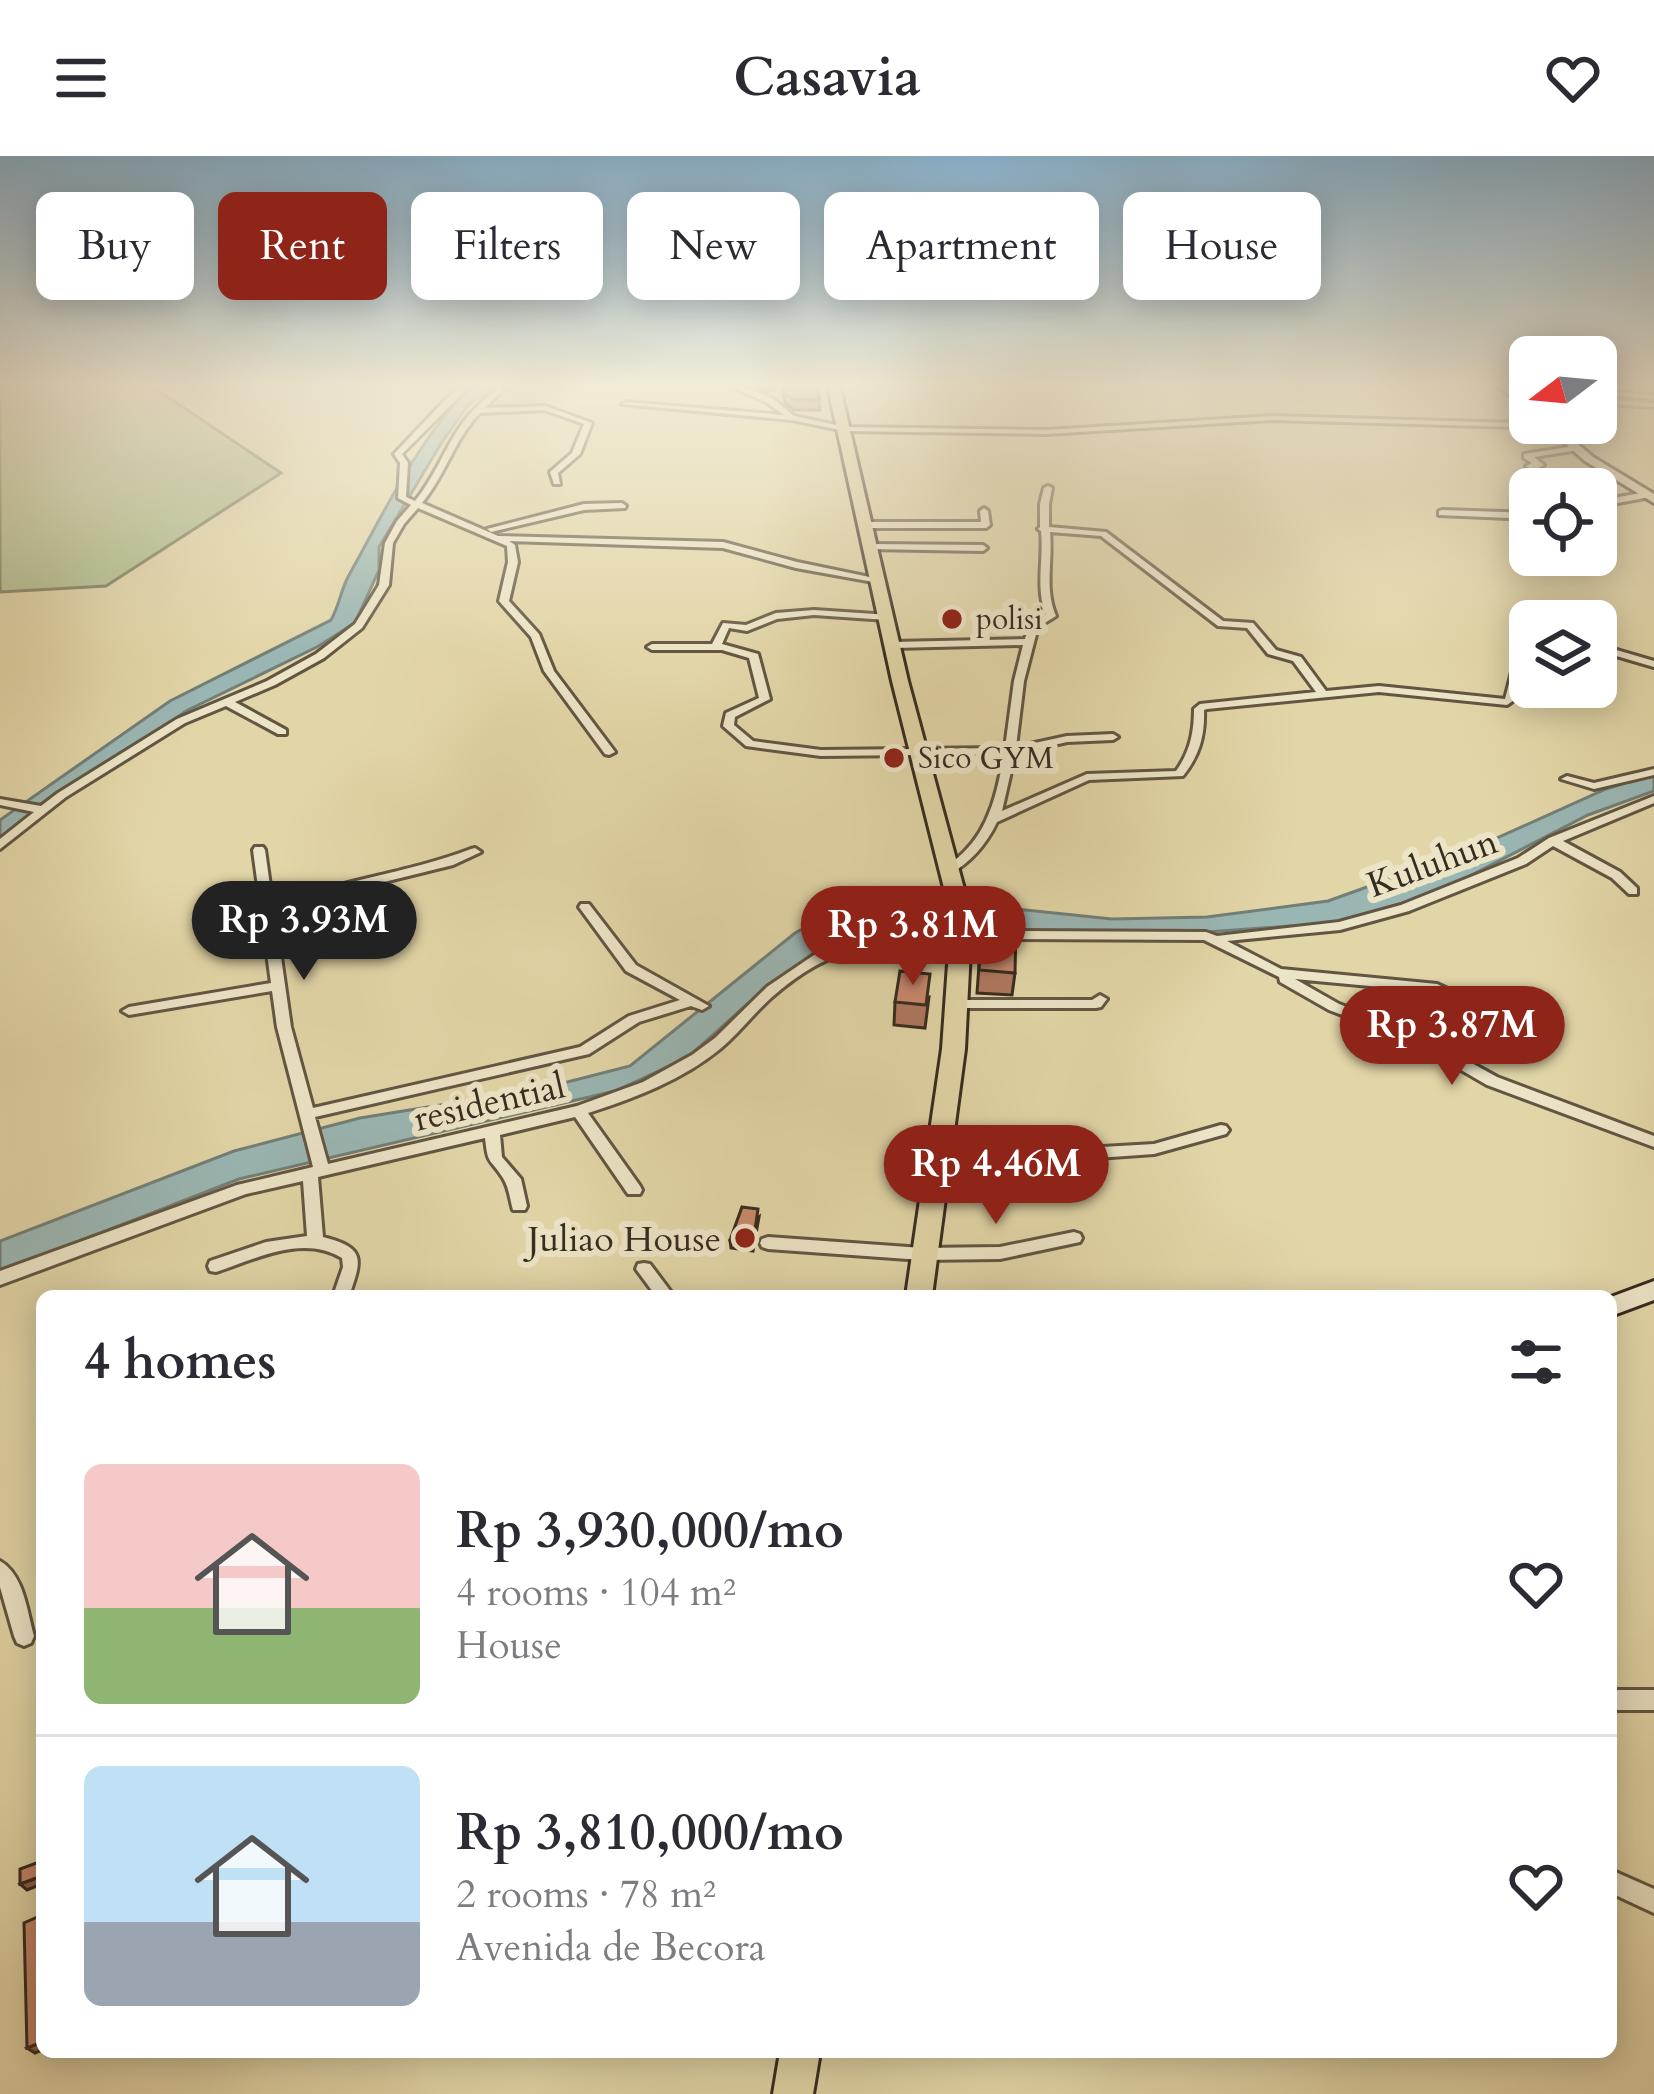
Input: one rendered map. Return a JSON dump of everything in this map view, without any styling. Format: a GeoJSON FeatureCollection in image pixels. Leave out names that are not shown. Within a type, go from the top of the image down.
{"type":"FeatureCollection","features":[{"type":"Feature","properties":{"kind":"main road"},"geometry":{"type":"LineString","coordinates":[[855,473],[957,900],[957,1004],[919,1290]]}},
{"type":"Feature","properties":{"kind":"main road"},"geometry":{"type":"LineString","coordinates":[[794,2094],[799,2058]]}},
{"type":"Feature","properties":{"kind":"street"},"geometry":{"type":"LineString","coordinates":[[403,473],[402,498],[511,544],[513,562],[504,601],[536,636],[549,671],[610,752]]}},
{"type":"Feature","properties":{"kind":"street"},"geometry":{"type":"LineString","coordinates":[[0,845],[43,811],[181,721],[320,656],[359,626],[383,584],[389,543],[440,473]]}},
{"type":"Feature","properties":{"kind":"street"},"geometry":{"type":"LineString","coordinates":[[554,473],[556,482]]}},
{"type":"Feature","properties":{"kind":"street"},"geometry":{"type":"LineString","coordinates":[[1616,473],[1649,494]]}},
{"type":"Feature","properties":{"kind":"street"},"geometry":{"type":"LineString","coordinates":[[948,871],[966,857],[993,819],[1013,751],[1018,685],[1029,642],[1034,626],[1051,616],[1041,578],[1048,551],[1042,529],[1048,488]]}},
{"type":"Feature","properties":{"kind":"street"},"geometry":{"type":"LineString","coordinates":[[1617,500],[1649,494]]}},
{"type":"Feature","properties":{"kind":"street"},"geometry":{"type":"LineString","coordinates":[[476,530],[505,528],[584,507],[622,506]]}},
{"type":"Feature","properties":{"kind":"street"},"geometry":{"type":"LineString","coordinates":[[867,525],[986,525],[984,512]]}},
{"type":"Feature","properties":{"kind":"street"},"geometry":{"type":"LineString","coordinates":[[1442,514],[1509,516]]}},
{"type":"Feature","properties":{"kind":"street"},"geometry":{"type":"LineString","coordinates":[[1042,529],[1103,534],[1199,610],[1221,624],[1250,626],[1272,652],[1297,659],[1324,695]]}},
{"type":"Feature","properties":{"kind":"street"},"geometry":{"type":"LineString","coordinates":[[500,538],[723,545],[796,566],[879,580]]}},
{"type":"Feature","properties":{"kind":"street"},"geometry":{"type":"LineString","coordinates":[[872,547],[983,548]]}},
{"type":"Feature","properties":{"kind":"street"},"geometry":{"type":"LineString","coordinates":[[716,646],[726,625],[747,628],[760,618],[829,612],[887,617]]}},
{"type":"Feature","properties":{"kind":"street"},"geometry":{"type":"LineString","coordinates":[[893,645],[1029,642]]}},
{"type":"Feature","properties":{"kind":"street"},"geometry":{"type":"LineString","coordinates":[[652,647],[716,646],[754,656],[765,698],[730,715],[728,726],[750,744],[821,753],[1013,751],[1066,739],[1113,737]]}},
{"type":"Feature","properties":{"kind":"street"},"geometry":{"type":"LineString","coordinates":[[1617,653],[1654,664]]}},
{"type":"Feature","properties":{"kind":"street"},"geometry":{"type":"LineString","coordinates":[[993,819],[1087,777],[1179,774],[1200,730],[1199,709],[1204,706],[1379,689],[1509,700]]}},
{"type":"Feature","properties":{"kind":"street"},"geometry":{"type":"LineString","coordinates":[[225,701],[283,732]]}},
{"type":"Feature","properties":{"kind":"street"},"geometry":{"type":"LineString","coordinates":[[1567,779],[1594,786],[1654,772]]}},
{"type":"Feature","properties":{"kind":"street","name":"Kuluhun"},"geometry":{"type":"LineString","coordinates":[[960,941],[993,935],[1219,939],[1340,926],[1406,908],[1654,800]]}},
{"type":"Feature","properties":{"kind":"street"},"geometry":{"type":"LineString","coordinates":[[0,802],[43,811]]}},
{"type":"Feature","properties":{"kind":"street"},"geometry":{"type":"LineString","coordinates":[[1553,841],[1616,875],[1633,891]]}},
{"type":"Feature","properties":{"kind":"street"},"geometry":{"type":"LineString","coordinates":[[260,850],[284,1027],[318,1169],[315,1241]]}},
{"type":"Feature","properties":{"kind":"street"},"geometry":{"type":"LineString","coordinates":[[269,913],[307,896],[420,875],[475,852]]}},
{"type":"Feature","properties":{"kind":"street"},"geometry":{"type":"LineString","coordinates":[[308,1119],[584,1051],[634,1019],[697,1004],[631,968],[585,907]]}},
{"type":"Feature","properties":{"kind":"street","name":"residential"},"geometry":{"type":"LineString","coordinates":[[0,1278],[243,1189],[580,1111],[667,1076],[713,1047],[773,989],[842,947],[881,938],[960,941]]}},
{"type":"Feature","properties":{"kind":"street"},"geometry":{"type":"LineString","coordinates":[[1219,939],[1319,1000],[1416,1038],[1492,1081],[1654,1142]]}},
{"type":"Feature","properties":{"kind":"street"},"geometry":{"type":"LineString","coordinates":[[1278,974],[1437,988],[1498,1018],[1524,1022]]}},
{"type":"Feature","properties":{"kind":"street"},"geometry":{"type":"LineString","coordinates":[[128,1011],[279,986]]}},
{"type":"Feature","properties":{"kind":"street"},"geometry":{"type":"LineString","coordinates":[[957,1004],[1054,1006],[1096,1004],[1100,999]]}},
{"type":"Feature","properties":{"kind":"street"},"geometry":{"type":"LineString","coordinates":[[580,1111],[634,1190]]}},
{"type":"Feature","properties":{"kind":"street"},"geometry":{"type":"LineString","coordinates":[[938,1159],[1154,1149],[1221,1130]]}},
{"type":"Feature","properties":{"kind":"street"},"geometry":{"type":"LineString","coordinates":[[492,1131],[495,1159],[513,1179],[518,1206]]}},
{"type":"Feature","properties":{"kind":"street"},"geometry":{"type":"LineString","coordinates":[[768,1243],[922,1254],[1000,1253],[1074,1238]]}},
{"type":"Feature","properties":{"kind":"street"},"geometry":{"type":"LineString","coordinates":[[216,1266],[248,1253],[315,1241],[350,1255],[352,1267],[343,1290]]}},
{"type":"Feature","properties":{"kind":"street"},"geometry":{"type":"LineString","coordinates":[[644,1269],[661,1290]]}},
{"type":"Feature","properties":{"kind":"street"},"geometry":{"type":"LineString","coordinates":[[1617,1304],[1654,1289]]}},
{"type":"Feature","properties":{"kind":"street"},"geometry":{"type":"LineString","coordinates":[[0,1570],[9,1583],[24,1636]]}},
{"type":"Feature","properties":{"kind":"street"},"geometry":{"type":"LineString","coordinates":[[1617,1700],[1654,1700]]}},
{"type":"Feature","properties":{"kind":"street"},"geometry":{"type":"LineString","coordinates":[[1617,1884],[1654,1901]]}},
{"type":"Feature","properties":{"kind":"green space"},"geometry":{"type":"Polygon","coordinates":[[[0,473],[280,473],[106,586],[0,592],[0,473]]]}},
{"type":"Feature","properties":{"kind":"water"},"geometry":{"type":"Polygon","coordinates":[[[423,473],[379,547],[379,570],[355,623],[317,647],[186,711],[0,845],[0,820],[170,701],[331,620],[348,577],[404,476],[423,473]]]}},
{"type":"Feature","properties":{"kind":"water"},"geometry":{"type":"Polygon","coordinates":[[[1654,774],[1654,791],[1588,815],[1460,881],[1406,903],[1331,923],[1193,933],[976,932],[902,921],[869,930],[773,981],[687,1058],[615,1091],[239,1179],[0,1272],[0,1241],[234,1151],[360,1118],[540,1089],[630,1066],[795,933],[833,912],[890,902],[940,901],[1112,919],[1207,917],[1328,901],[1470,850],[1606,789],[1654,774]]]}},
{"type":"Feature","properties":{"kind":"building"},"geometry":{"type":"Polygon","coordinates":[[[982,923],[1016,925],[1015,973],[979,970],[982,923]]]}},
{"type":"Feature","properties":{"kind":"building"},"geometry":{"type":"Polygon","coordinates":[[[900,971],[930,974],[926,1005],[895,1002],[900,971]]]}},
{"type":"Feature","properties":{"kind":"building"},"geometry":{"type":"Polygon","coordinates":[[[742,1207],[758,1209],[753,1243],[730,1240],[742,1207]]]}},
{"type":"Feature","properties":{"kind":"building"},"geometry":{"type":"Polygon","coordinates":[[[36,1863],[36,1878],[20,1884],[20,1869],[36,1863]]]}},
{"type":"Feature","properties":{"kind":"building"},"geometry":{"type":"Polygon","coordinates":[[[36,1918],[36,2044],[27,2048],[24,1923],[36,1918]]]}},
{"type":"Feature","properties":{"kind":"place","name":"polisi"},"geometry":{"type":"Point","coordinates":[952,619]}},
{"type":"Feature","properties":{"kind":"place","name":"Sico GYM"},"geometry":{"type":"Point","coordinates":[894,758]}},
{"type":"Feature","properties":{"kind":"place","name":"Juliao House"},"geometry":{"type":"Point","coordinates":[745,1238]}}]}
